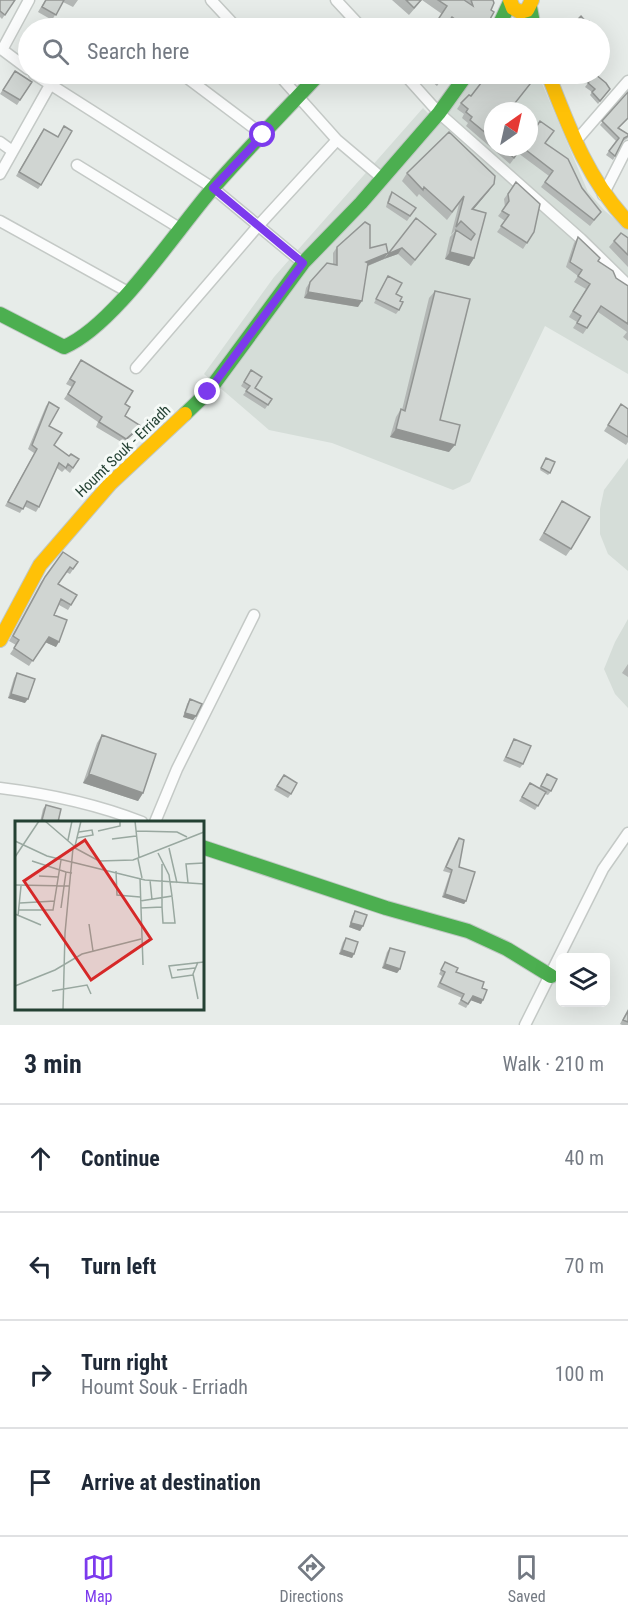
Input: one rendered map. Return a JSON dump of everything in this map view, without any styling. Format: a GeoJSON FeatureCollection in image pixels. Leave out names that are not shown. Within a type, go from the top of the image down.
{"type":"FeatureCollection","features":[{"type":"Feature","properties":{"kind":"street"},"geometry":{"type":"LineString","coordinates":[[19,18],[29,0]]}},
{"type":"Feature","properties":{"kind":"street"},"geometry":{"type":"LineString","coordinates":[[212,0],[228,18]]}},
{"type":"Feature","properties":{"kind":"street"},"geometry":{"type":"LineString","coordinates":[[336,0],[353,18]]}},
{"type":"Feature","properties":{"kind":"street"},"geometry":{"type":"LineString","coordinates":[[508,18],[523,4],[529,18]]}},
{"type":"Feature","properties":{"kind":"street"},"geometry":{"type":"LineString","coordinates":[[18,19],[1,49],[18,62]]}},
{"type":"Feature","properties":{"kind":"street"},"geometry":{"type":"LineString","coordinates":[[575,142],[628,81]]}},
{"type":"Feature","properties":{"kind":"street"},"geometry":{"type":"LineString","coordinates":[[195,84],[263,135]]}},
{"type":"Feature","properties":{"kind":"street"},"geometry":{"type":"LineString","coordinates":[[287,84],[337,140],[382,178]]}},
{"type":"Feature","properties":{"kind":"street"},"geometry":{"type":"LineString","coordinates":[[0,314],[64,347],[83,339],[128,292],[213,188],[309,84]]}},
{"type":"Feature","properties":{"kind":"street"},"geometry":{"type":"LineString","coordinates":[[413,84],[439,113],[581,239],[628,285]]}},
{"type":"Feature","properties":{"kind":"street","name":"Houmt Souk - Erriadh"},"geometry":{"type":"LineString","coordinates":[[0,640],[40,565],[110,484],[208,392],[303,263],[439,113],[459,84]]}},
{"type":"Feature","properties":{"kind":"street"},"geometry":{"type":"LineString","coordinates":[[552,84],[585,167],[603,195],[628,222]]}},
{"type":"Feature","properties":{"kind":"street"},"geometry":{"type":"LineString","coordinates":[[0,174],[11,150],[50,85],[213,188],[303,263]]}},
{"type":"Feature","properties":{"kind":"street"},"geometry":{"type":"LineString","coordinates":[[136,368],[258,226],[337,140]]}},
{"type":"Feature","properties":{"kind":"street"},"geometry":{"type":"LineString","coordinates":[[0,142],[11,150]]}},
{"type":"Feature","properties":{"kind":"street"},"geometry":{"type":"LineString","coordinates":[[603,195],[628,146]]}},
{"type":"Feature","properties":{"kind":"street"},"geometry":{"type":"LineString","coordinates":[[77,165],[181,229]]}},
{"type":"Feature","properties":{"kind":"street"},"geometry":{"type":"LineString","coordinates":[[0,221],[128,292]]}},
{"type":"Feature","properties":{"kind":"street"},"geometry":{"type":"LineString","coordinates":[[155,821],[177,769],[254,615]]}},
{"type":"Feature","properties":{"kind":"street"},"geometry":{"type":"LineString","coordinates":[[0,788],[61,797],[139,821]]}},
{"type":"Feature","properties":{"kind":"street"},"geometry":{"type":"LineString","coordinates":[[525,1025],[603,868],[628,833]]}},
{"type":"Feature","properties":{"kind":"street"},"geometry":{"type":"LineString","coordinates":[[204,849],[386,908],[468,931],[507,949],[551,976]]}},
{"type":"Feature","properties":{"kind":"shaded area"},"geometry":{"type":"Polygon","coordinates":[[[469,84],[542,84],[588,192],[605,211],[628,230],[628,374],[545,326],[470,482],[453,490],[332,443],[269,430],[204,374],[274,277],[423,108],[437,122],[469,84]]]}},
{"type":"Feature","properties":{"kind":"shaded area"},"geometry":{"type":"Polygon","coordinates":[[[628,458],[628,571],[608,554],[600,534],[600,509],[604,490],[628,458]]]}},
{"type":"Feature","properties":{"kind":"shaded area"},"geometry":{"type":"Polygon","coordinates":[[[628,619],[628,708],[615,694],[604,669],[628,619]]]}},
{"type":"Feature","properties":{"kind":"building"},"geometry":{"type":"Polygon","coordinates":[[[0,0],[15,0],[5,15],[0,11],[0,0]]]}},
{"type":"Feature","properties":{"kind":"building"},"geometry":{"type":"Polygon","coordinates":[[[46,0],[64,0],[56,15],[42,7],[46,0]]]}},
{"type":"Feature","properties":{"kind":"building"},"geometry":{"type":"Polygon","coordinates":[[[406,0],[421,0],[414,8],[406,0]]]}},
{"type":"Feature","properties":{"kind":"building"},"geometry":{"type":"Polygon","coordinates":[[[438,0],[464,0],[473,6],[471,0],[493,0],[491,10],[494,12],[491,18],[439,18],[447,6],[438,0]]]}},
{"type":"Feature","properties":{"kind":"building"},"geometry":{"type":"Polygon","coordinates":[[[15,71],[18,73],[18,84],[31,84],[20,100],[3,90],[15,71]]]}},
{"type":"Feature","properties":{"kind":"building"},"geometry":{"type":"Polygon","coordinates":[[[480,84],[530,84],[516,102],[484,102],[484,132],[470,120],[472,117],[466,112],[468,109],[461,103],[469,95],[471,96],[480,84]]]}},
{"type":"Feature","properties":{"kind":"building"},"geometry":{"type":"Polygon","coordinates":[[[589,84],[607,84],[610,89],[600,101],[592,92],[595,89],[589,84]]]}},
{"type":"Feature","properties":{"kind":"building"},"geometry":{"type":"Polygon","coordinates":[[[628,92],[628,118],[618,128],[628,136],[624,138],[615,156],[609,151],[619,138],[602,121],[628,92]]]}},
{"type":"Feature","properties":{"kind":"building"},"geometry":{"type":"Polygon","coordinates":[[[540,121],[554,131],[545,143],[568,159],[582,188],[601,212],[594,220],[545,182],[553,171],[534,156],[538,156],[538,124],[540,121]]]}},
{"type":"Feature","properties":{"kind":"building"},"geometry":{"type":"Polygon","coordinates":[[[64,126],[72,131],[41,185],[19,172],[44,129],[58,137],[64,126]]]}},
{"type":"Feature","properties":{"kind":"building"},"geometry":{"type":"Polygon","coordinates":[[[449,132],[495,176],[494,184],[472,209],[486,213],[474,258],[450,252],[456,230],[471,240],[475,234],[461,221],[456,227],[464,196],[452,212],[424,187],[423,190],[407,173],[449,132]]]}},
{"type":"Feature","properties":{"kind":"building"},"geometry":{"type":"Polygon","coordinates":[[[516,182],[540,204],[534,232],[527,243],[501,226],[509,215],[502,211],[509,201],[508,194],[516,182]]]}},
{"type":"Feature","properties":{"kind":"building"},"geometry":{"type":"Polygon","coordinates":[[[392,192],[416,208],[410,216],[388,203],[392,192]]]}},
{"type":"Feature","properties":{"kind":"building"},"geometry":{"type":"Polygon","coordinates":[[[416,218],[436,234],[415,260],[402,248],[388,254],[416,218]]]}},
{"type":"Feature","properties":{"kind":"building"},"geometry":{"type":"Polygon","coordinates":[[[365,222],[370,225],[370,248],[386,244],[388,253],[366,262],[368,263],[362,301],[308,292],[310,282],[327,263],[337,265],[337,247],[365,222]]]}},
{"type":"Feature","properties":{"kind":"building"},"geometry":{"type":"Polygon","coordinates":[[[621,233],[628,238],[628,255],[614,241],[621,233]]]}},
{"type":"Feature","properties":{"kind":"building"},"geometry":{"type":"Polygon","coordinates":[[[578,237],[600,258],[598,261],[613,271],[616,278],[628,286],[628,324],[601,306],[587,328],[577,323],[581,316],[573,311],[590,284],[578,276],[582,270],[570,262],[578,237]]]}},
{"type":"Feature","properties":{"kind":"building"},"geometry":{"type":"Polygon","coordinates":[[[388,276],[402,283],[396,294],[402,297],[400,301],[403,302],[399,310],[376,299],[388,276]]]}},
{"type":"Feature","properties":{"kind":"building"},"geometry":{"type":"Polygon","coordinates":[[[435,291],[470,299],[440,420],[460,425],[455,445],[396,429],[401,409],[405,411],[435,291]]]}},
{"type":"Feature","properties":{"kind":"building"},"geometry":{"type":"Polygon","coordinates":[[[81,360],[133,391],[125,404],[130,407],[125,416],[141,426],[126,439],[99,422],[102,417],[68,394],[75,382],[70,379],[81,360]]]}},
{"type":"Feature","properties":{"kind":"building"},"geometry":{"type":"Polygon","coordinates":[[[251,370],[262,377],[255,388],[272,399],[268,405],[246,391],[250,386],[244,382],[251,370]]]}},
{"type":"Feature","properties":{"kind":"building"},"geometry":{"type":"Polygon","coordinates":[[[49,402],[59,408],[49,426],[62,433],[54,445],[69,456],[71,454],[79,459],[73,468],[68,464],[66,468],[59,463],[39,507],[27,501],[23,509],[8,502],[37,449],[32,445],[49,402]]]}},
{"type":"Feature","properties":{"kind":"building"},"geometry":{"type":"Polygon","coordinates":[[[621,404],[628,409],[628,437],[608,425],[621,404]]]}},
{"type":"Feature","properties":{"kind":"building"},"geometry":{"type":"Polygon","coordinates":[[[546,458],[555,462],[550,473],[541,468],[546,458]]]}},
{"type":"Feature","properties":{"kind":"building"},"geometry":{"type":"Polygon","coordinates":[[[562,501],[590,517],[571,549],[544,533],[562,501]]]}},
{"type":"Feature","properties":{"kind":"building"},"geometry":{"type":"Polygon","coordinates":[[[63,552],[78,562],[73,569],[70,567],[58,584],[77,595],[71,605],[61,599],[54,615],[67,620],[59,642],[49,637],[33,661],[14,648],[19,640],[13,636],[45,577],[63,552]]]}},
{"type":"Feature","properties":{"kind":"building"},"geometry":{"type":"Polygon","coordinates":[[[17,673],[35,679],[28,699],[11,694],[17,673]]]}},
{"type":"Feature","properties":{"kind":"building"},"geometry":{"type":"Polygon","coordinates":[[[190,699],[202,704],[196,716],[185,713],[190,699]]]}},
{"type":"Feature","properties":{"kind":"building"},"geometry":{"type":"Polygon","coordinates":[[[102,735],[156,754],[143,793],[89,774],[102,735]]]}},
{"type":"Feature","properties":{"kind":"building"},"geometry":{"type":"Polygon","coordinates":[[[514,739],[531,746],[523,764],[506,757],[514,739]]]}},
{"type":"Feature","properties":{"kind":"building"},"geometry":{"type":"Polygon","coordinates":[[[547,774],[557,779],[551,791],[541,786],[547,774]]]}},
{"type":"Feature","properties":{"kind":"building"},"geometry":{"type":"Polygon","coordinates":[[[284,775],[297,783],[291,794],[277,786],[284,775]]]}},
{"type":"Feature","properties":{"kind":"building"},"geometry":{"type":"Polygon","coordinates":[[[530,783],[546,792],[538,806],[522,797],[530,783]]]}},
{"type":"Feature","properties":{"kind":"building"},"geometry":{"type":"Polygon","coordinates":[[[46,805],[61,809],[58,821],[42,820],[46,805]]]}},
{"type":"Feature","properties":{"kind":"building"},"geometry":{"type":"Polygon","coordinates":[[[459,838],[464,840],[459,867],[475,872],[466,901],[445,894],[452,870],[446,867],[459,838]]]}},
{"type":"Feature","properties":{"kind":"building"},"geometry":{"type":"Polygon","coordinates":[[[355,911],[367,915],[363,926],[351,923],[355,911]]]}},
{"type":"Feature","properties":{"kind":"building"},"geometry":{"type":"Polygon","coordinates":[[[346,938],[358,942],[354,954],[342,950],[346,938]]]}},
{"type":"Feature","properties":{"kind":"building"},"geometry":{"type":"Polygon","coordinates":[[[390,948],[405,952],[400,969],[385,964],[390,948]]]}},
{"type":"Feature","properties":{"kind":"building"},"geometry":{"type":"Polygon","coordinates":[[[445,962],[458,968],[456,972],[484,982],[482,988],[487,990],[483,1000],[473,996],[468,1004],[461,1000],[464,994],[440,983],[445,972],[441,970],[445,962]]]}},
{"type":"Feature","properties":{"kind":"building"},"geometry":{"type":"Polygon","coordinates":[[[628,1011],[628,1022],[623,1020],[628,1011]]]}},
{"type":"Feature","properties":{"kind":"traffic: fast"},"geometry":{"type":"LineString","coordinates":[[503,18],[510,2]]}},
{"type":"Feature","properties":{"kind":"traffic: fast"},"geometry":{"type":"LineString","coordinates":[[530,7],[532,18]]}},
{"type":"Feature","properties":{"kind":"traffic: fast"},"geometry":{"type":"LineString","coordinates":[[0,314],[64,347],[83,336],[123,299],[213,188],[310,84]]}},
{"type":"Feature","properties":{"kind":"traffic: fast"},"geometry":{"type":"LineString","coordinates":[[185,414],[208,392],[303,263],[361,203],[439,113],[460,84]]}},
{"type":"Feature","properties":{"kind":"traffic: fast"},"geometry":{"type":"LineString","coordinates":[[204,848],[386,908],[468,931],[507,949],[551,976]]}},
{"type":"Feature","properties":{"kind":"traffic: slow"},"geometry":{"type":"LineString","coordinates":[[510,0],[513,8],[520,12],[527,10],[532,0]]}},
{"type":"Feature","properties":{"kind":"traffic: slow"},"geometry":{"type":"LineString","coordinates":[[552,84],[572,133],[591,171],[614,206],[628,222]]}},
{"type":"Feature","properties":{"kind":"traffic: slow"},"geometry":{"type":"LineString","coordinates":[[0,640],[40,565],[110,484],[185,414]]}},
{"type":"Feature","properties":{"kind":"route"},"geometry":{"type":"LineString","coordinates":[[208,392],[225,372],[266,311],[303,263],[213,188],[263,135]]}}]}
